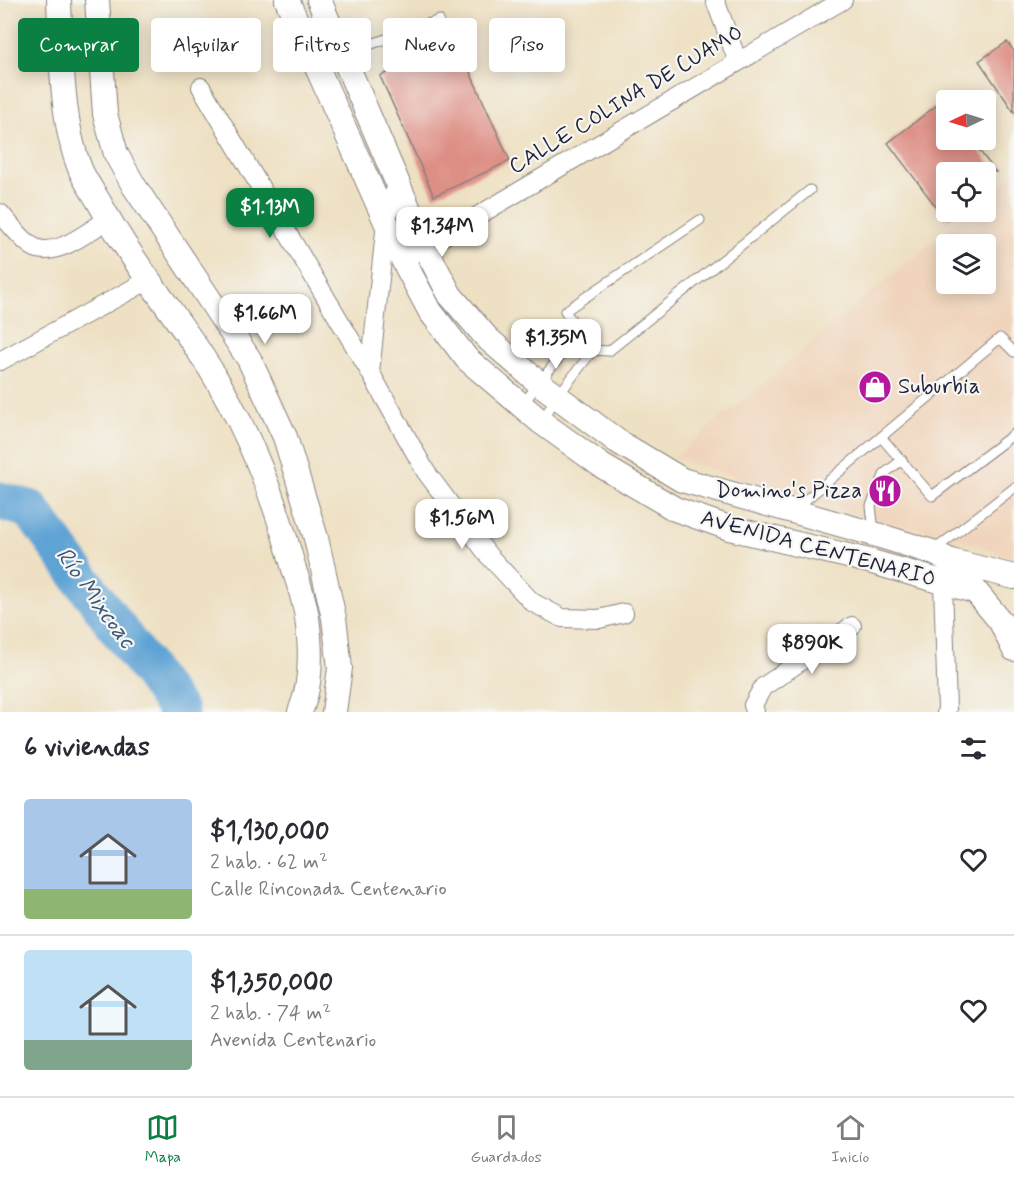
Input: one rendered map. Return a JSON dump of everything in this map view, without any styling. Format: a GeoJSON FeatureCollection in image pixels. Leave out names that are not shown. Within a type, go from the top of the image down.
{"type":"FeatureCollection","features":[{"type":"Feature","properties":{"kind":"main road","name":"AVENIDA CENTENARIO"},"geometry":{"type":"LineString","coordinates":[[287,0],[295,18]]}},
{"type":"Feature","properties":{"kind":"main road","name":"AVENIDA CENTENARIO"},"geometry":{"type":"LineString","coordinates":[[319,0],[327,18]]}},
{"type":"Feature","properties":{"kind":"main road"},"geometry":{"type":"LineString","coordinates":[[300,712],[304,702],[309,664],[307,616],[287,544],[246,436],[198,350],[147,280],[108,219],[81,170],[67,124],[60,12],[97,11],[105,114],[116,154],[134,186],[249,359],[285,436],[316,538],[334,618],[340,668],[334,712]]}},
{"type":"Feature","properties":{"kind":"main road","name":"AVENIDA CENTENARIO"},"geometry":{"type":"LineString","coordinates":[[319,72],[403,260],[430,311],[467,359],[541,422],[602,466],[675,509],[729,528],[911,571],[974,591]]}},
{"type":"Feature","properties":{"kind":"main road","name":"AVENIDA CENTENARIO"},"geometry":{"type":"LineString","coordinates":[[351,72],[425,247],[450,295],[487,338],[548,390],[617,441],[682,480],[874,534],[942,556],[1001,622],[1014,649]]}},
{"type":"Feature","properties":{"kind":"main road"},"geometry":{"type":"LineString","coordinates":[[942,556],[1014,577]]}},
{"type":"Feature","properties":{"kind":"street"},"geometry":{"type":"LineString","coordinates":[[715,0],[738,62]]}},
{"type":"Feature","properties":{"kind":"street","name":"CALLE COLINA DE CUAMO"},"geometry":{"type":"LineString","coordinates":[[403,260],[843,0]]}},
{"type":"Feature","properties":{"kind":"street"},"geometry":{"type":"LineString","coordinates":[[201,87],[370,372],[426,472],[488,555],[532,602],[562,618],[599,619],[624,613]]}},
{"type":"Feature","properties":{"kind":"street"},"geometry":{"type":"LineString","coordinates":[[370,372],[386,222],[397,182]]}},
{"type":"Feature","properties":{"kind":"street"},"geometry":{"type":"LineString","coordinates":[[0,213],[30,246],[42,252],[60,248],[108,219]]}},
{"type":"Feature","properties":{"kind":"street"},"geometry":{"type":"LineString","coordinates":[[0,361],[147,280]]}},
{"type":"Feature","properties":{"kind":"street"},"geometry":{"type":"LineString","coordinates":[[942,556],[946,712]]}},
{"type":"Feature","properties":{"kind":"street"},"geometry":{"type":"LineString","coordinates":[[755,712],[753,705],[762,687],[852,626]]}},
{"type":"Feature","properties":{"kind":"lane"},"geometry":{"type":"LineString","coordinates":[[522,405],[548,390],[593,350],[609,351],[810,190]]}},
{"type":"Feature","properties":{"kind":"lane"},"geometry":{"type":"LineString","coordinates":[[593,350],[565,311],[700,220]]}},
{"type":"Feature","properties":{"kind":"lane"},"geometry":{"type":"LineString","coordinates":[[541,422],[548,390],[579,332]]}},
{"type":"Feature","properties":{"kind":"lane"},"geometry":{"type":"LineString","coordinates":[[792,512],[1000,338],[1014,352]]}},
{"type":"Feature","properties":{"kind":"lane"},"geometry":{"type":"LineString","coordinates":[[881,437],[932,496],[1014,434]]}},
{"type":"Feature","properties":{"kind":"lane"},"geometry":{"type":"LineString","coordinates":[[874,534],[871,506],[885,473],[902,460]]}},
{"type":"Feature","properties":{"kind":"lane"},"geometry":{"type":"LineString","coordinates":[[942,556],[1014,488]]}},
{"type":"Feature","properties":{"kind":"shaded area"},"geometry":{"type":"Polygon","coordinates":[[[1014,173],[1014,557],[964,541],[827,506],[674,457],[936,239],[936,294],[996,294],[996,234],[942,234],[956,222],[996,222],[996,188],[1014,173]]]}},
{"type":"Feature","properties":{"kind":"building"},"geometry":{"type":"Polygon","coordinates":[[[1007,42],[1014,51],[1014,112],[979,61],[1007,42]]]}},
{"type":"Feature","properties":{"kind":"building"},"geometry":{"type":"Polygon","coordinates":[[[389,72],[470,72],[510,161],[434,196],[380,76],[389,72]]]}},
{"type":"Feature","properties":{"kind":"building"},"geometry":{"type":"Polygon","coordinates":[[[936,106],[936,150],[979,150],[988,162],[936,162],[936,207],[888,143],[936,106]]]}},
{"type":"Feature","properties":{"kind":"waterway","name":"Río Mixcoac"},"geometry":{"type":"LineString","coordinates":[[0,501],[30,509],[179,712]]}},
{"type":"Feature","properties":{"kind":"place","name":"Suburbia"},"geometry":{"type":"Point","coordinates":[875,387]}},
{"type":"Feature","properties":{"kind":"place","name":"Domino's Pizza"},"geometry":{"type":"Point","coordinates":[885,491]}}]}
